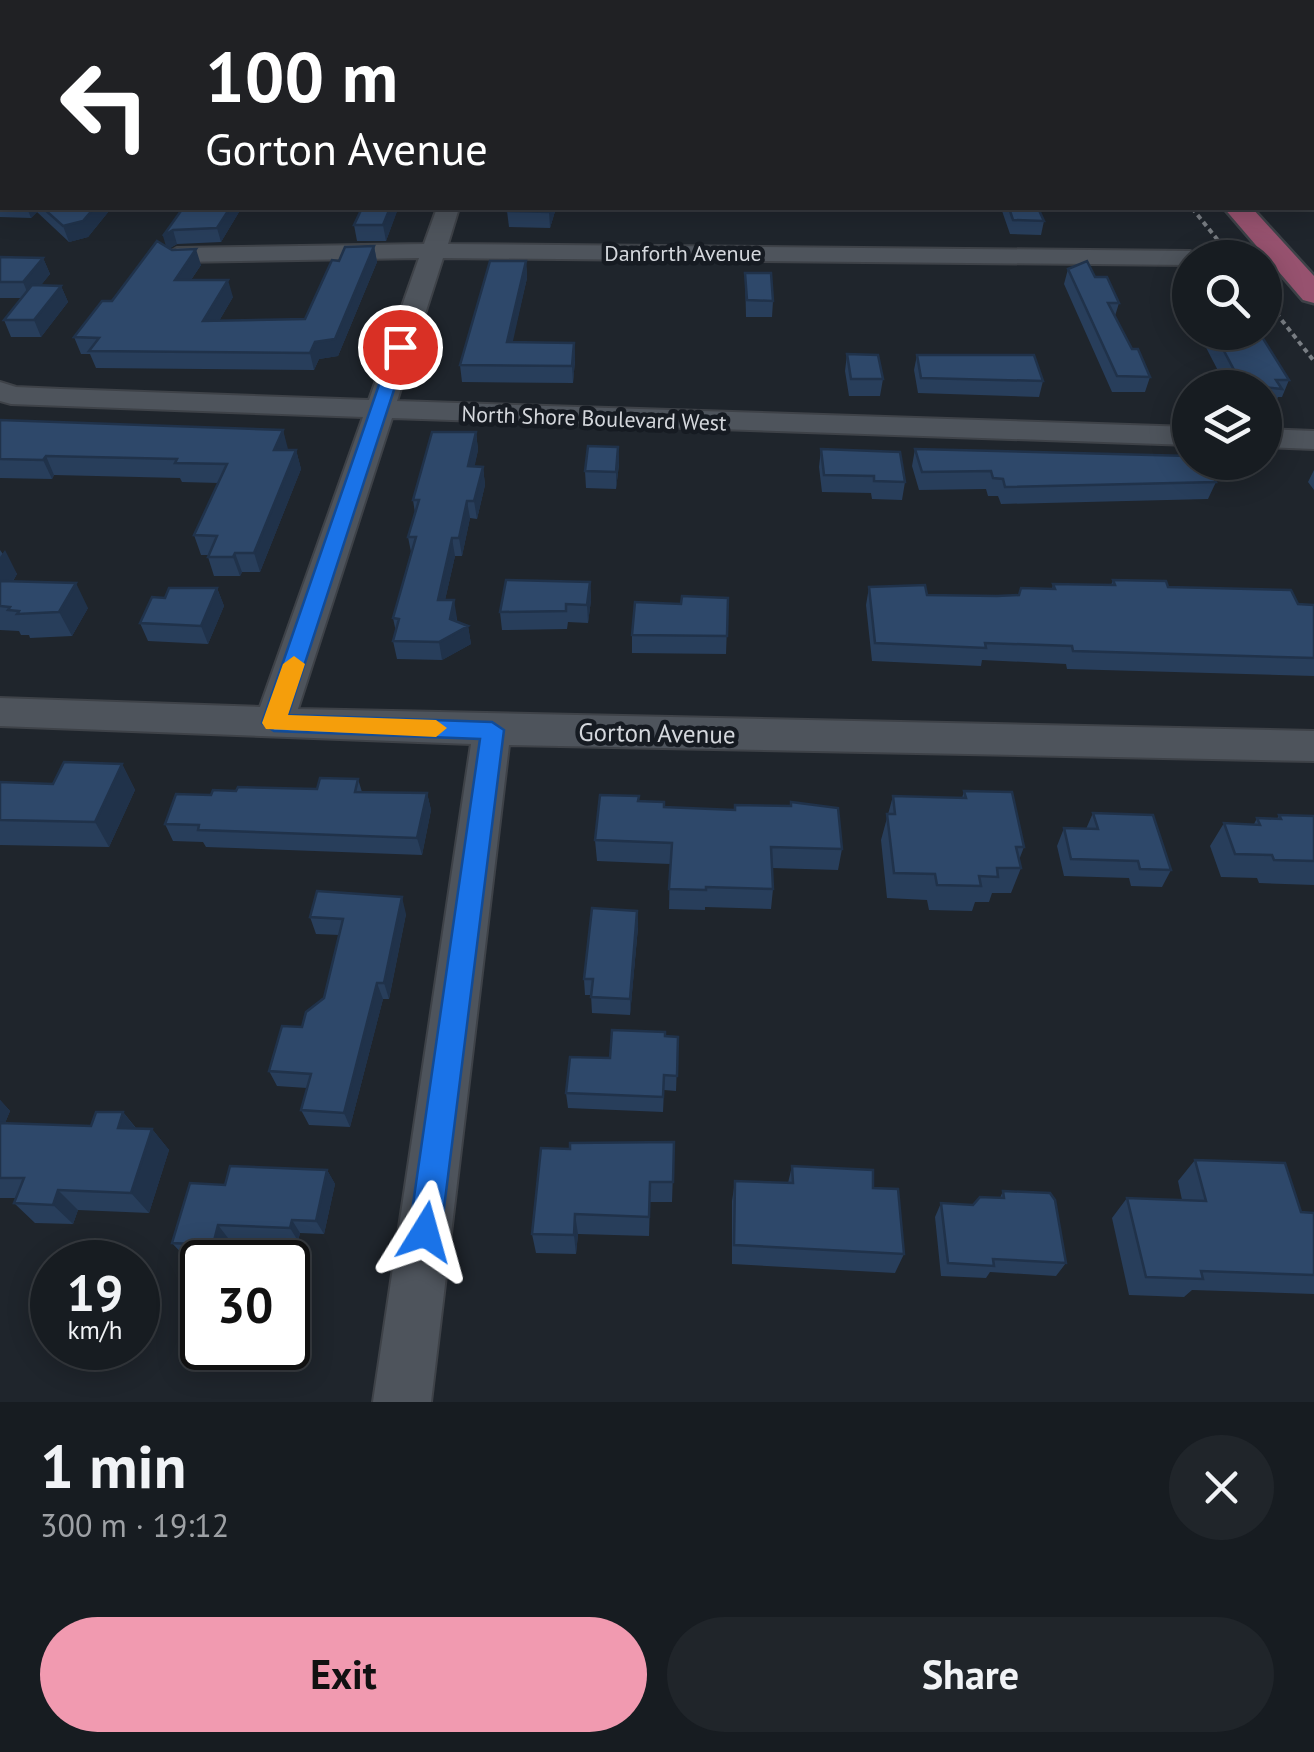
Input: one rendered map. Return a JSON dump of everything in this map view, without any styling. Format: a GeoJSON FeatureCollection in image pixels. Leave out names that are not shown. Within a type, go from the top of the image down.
{"type":"FeatureCollection","features":[{"type":"Feature","properties":{"kind":"main road"},"geometry":{"type":"LineString","coordinates":[[1220,210],[1247,240]]}},
{"type":"Feature","properties":{"kind":"main road"},"geometry":{"type":"LineString","coordinates":[[1239,210],[1255,240]]}},
{"type":"Feature","properties":{"kind":"main road"},"geometry":{"type":"LineString","coordinates":[[1282,271],[1314,294]]}},
{"type":"Feature","properties":{"kind":"main road"},"geometry":{"type":"LineString","coordinates":[[1282,283],[1314,328]]}},
{"type":"Feature","properties":{"kind":"street"},"geometry":{"type":"LineString","coordinates":[[274,723],[447,210]]}},
{"type":"Feature","properties":{"kind":"street","name":"Danforth Avenue"},"geometry":{"type":"LineString","coordinates":[[176,255],[432,251],[1172,258]]}},
{"type":"Feature","properties":{"kind":"street","name":"North Shore Boulevard West"},"geometry":{"type":"LineString","coordinates":[[0,390],[12,395],[60,398],[379,412],[1172,435]]}},
{"type":"Feature","properties":{"kind":"street"},"geometry":{"type":"LineString","coordinates":[[1282,439],[1314,440]]}},
{"type":"Feature","properties":{"kind":"street","name":"Gorton Avenue"},"geometry":{"type":"LineString","coordinates":[[0,712],[492,730],[1314,746]]}},
{"type":"Feature","properties":{"kind":"street"},"geometry":{"type":"LineString","coordinates":[[402,1402],[492,730]]}},
{"type":"Feature","properties":{"kind":"path"},"geometry":{"type":"LineString","coordinates":[[1194,210],[1219,240]]}},
{"type":"Feature","properties":{"kind":"path"},"geometry":{"type":"LineString","coordinates":[[1282,321],[1314,361]]}},
{"type":"Feature","properties":{"kind":"building"},"geometry":{"type":"Polygon","coordinates":[[[45,210],[92,210],[83,221],[63,226],[45,210]]]}},
{"type":"Feature","properties":{"kind":"building"},"geometry":{"type":"Polygon","coordinates":[[[182,210],[229,210],[217,228],[173,230],[163,236],[182,210]]]}},
{"type":"Feature","properties":{"kind":"building"},"geometry":{"type":"Polygon","coordinates":[[[361,210],[389,210],[383,225],[354,225],[361,210]]]}},
{"type":"Feature","properties":{"kind":"building"},"geometry":{"type":"Polygon","coordinates":[[[507,210],[550,210],[549,212],[507,210]]]}},
{"type":"Feature","properties":{"kind":"building"},"geometry":{"type":"Polygon","coordinates":[[[1010,210],[1039,210],[1044,221],[1013,220],[1010,210]]]}},
{"type":"Feature","properties":{"kind":"building"},"geometry":{"type":"Polygon","coordinates":[[[157,241],[172,250],[196,249],[175,280],[228,280],[203,321],[305,319],[332,260],[339,261],[345,247],[374,246],[335,339],[315,342],[310,353],[89,351],[99,338],[74,337],[102,301],[112,301],[157,241]]]}},
{"type":"Feature","properties":{"kind":"building"},"geometry":{"type":"Polygon","coordinates":[[[0,257],[43,258],[23,282],[0,282],[0,257]]]}},
{"type":"Feature","properties":{"kind":"building"},"geometry":{"type":"Polygon","coordinates":[[[490,261],[526,261],[507,342],[574,343],[572,366],[460,365],[490,261]]]}},
{"type":"Feature","properties":{"kind":"building"},"geometry":{"type":"Polygon","coordinates":[[[1087,261],[1095,277],[1107,277],[1119,303],[1108,303],[1132,349],[1138,349],[1150,377],[1117,376],[1068,269],[1087,261]]]}},
{"type":"Feature","properties":{"kind":"building"},"geometry":{"type":"Polygon","coordinates":[[[745,273],[771,273],[773,301],[747,300],[745,273]]]}},
{"type":"Feature","properties":{"kind":"building"},"geometry":{"type":"Polygon","coordinates":[[[32,285],[61,286],[34,320],[4,320],[32,285]]]}},
{"type":"Feature","properties":{"kind":"building"},"geometry":{"type":"Polygon","coordinates":[[[1224,350],[1270,350],[1289,380],[1282,380],[1282,370],[1234,370],[1224,350]]]}},
{"type":"Feature","properties":{"kind":"building"},"geometry":{"type":"Polygon","coordinates":[[[847,354],[878,355],[883,379],[851,379],[847,354]]]}},
{"type":"Feature","properties":{"kind":"building"},"geometry":{"type":"Polygon","coordinates":[[[917,355],[1034,355],[1043,381],[921,378],[917,355]]]}},
{"type":"Feature","properties":{"kind":"building"},"geometry":{"type":"Polygon","coordinates":[[[0,420],[283,430],[274,450],[296,450],[254,553],[208,557],[217,536],[194,535],[227,464],[46,456],[43,460],[0,459],[0,420]]]}},
{"type":"Feature","properties":{"kind":"building"},"geometry":{"type":"Polygon","coordinates":[[[432,432],[476,432],[468,466],[483,467],[474,501],[467,501],[459,538],[452,538],[438,600],[454,600],[450,619],[468,626],[439,642],[393,641],[399,619],[393,618],[416,537],[408,537],[419,500],[413,500],[432,432]]]}},
{"type":"Feature","properties":{"kind":"building"},"geometry":{"type":"Polygon","coordinates":[[[588,446],[618,447],[616,472],[585,471],[588,446]]]}},
{"type":"Feature","properties":{"kind":"building"},"geometry":{"type":"Polygon","coordinates":[[[821,449],[900,452],[905,482],[874,481],[874,476],[824,475],[821,449]]]}},
{"type":"Feature","properties":{"kind":"building"},"geometry":{"type":"Polygon","coordinates":[[[915,449],[1172,456],[1172,480],[1216,482],[1005,487],[1003,479],[993,478],[991,471],[922,472],[915,449]]]}},
{"type":"Feature","properties":{"kind":"building"},"geometry":{"type":"Polygon","coordinates":[[[506,580],[590,582],[587,605],[566,604],[566,611],[500,612],[506,580]]]}},
{"type":"Feature","properties":{"kind":"building"},"geometry":{"type":"Polygon","coordinates":[[[1113,580],[1166,581],[1168,587],[1291,590],[1298,604],[1314,605],[1314,658],[1073,651],[1072,646],[985,643],[986,648],[875,643],[869,587],[925,585],[927,595],[997,596],[1019,595],[1021,588],[1055,589],[1053,584],[1115,585],[1113,580]]]}},
{"type":"Feature","properties":{"kind":"building"},"geometry":{"type":"Polygon","coordinates":[[[0,581],[76,583],[59,612],[17,614],[19,611],[0,606],[0,581]]]}},
{"type":"Feature","properties":{"kind":"building"},"geometry":{"type":"Polygon","coordinates":[[[169,588],[217,588],[201,626],[140,623],[152,597],[165,598],[169,588]]]}},
{"type":"Feature","properties":{"kind":"building"},"geometry":{"type":"Polygon","coordinates":[[[682,596],[728,598],[727,636],[632,635],[635,602],[681,604],[682,596]]]}},
{"type":"Feature","properties":{"kind":"building"},"geometry":{"type":"Polygon","coordinates":[[[64,762],[122,764],[95,822],[0,820],[0,782],[53,784],[64,762]]]}},
{"type":"Feature","properties":{"kind":"building"},"geometry":{"type":"Polygon","coordinates":[[[320,778],[358,779],[355,792],[427,793],[417,838],[198,830],[199,825],[165,824],[176,794],[211,795],[213,790],[236,791],[238,787],[317,789],[320,778]]]}},
{"type":"Feature","properties":{"kind":"building"},"geometry":{"type":"Polygon","coordinates":[[[964,791],[1012,792],[1024,847],[1016,847],[1021,868],[997,868],[998,877],[979,876],[981,886],[937,885],[935,874],[894,873],[887,814],[895,814],[893,796],[966,798],[964,791]]]}},
{"type":"Feature","properties":{"kind":"building"},"geometry":{"type":"Polygon","coordinates":[[[600,795],[639,796],[638,801],[664,802],[664,807],[735,810],[735,805],[791,806],[791,802],[838,808],[842,849],[771,847],[773,889],[669,889],[672,843],[595,840],[600,795]]]}},
{"type":"Feature","properties":{"kind":"building"},"geometry":{"type":"Polygon","coordinates":[[[1093,813],[1153,815],[1171,870],[1140,869],[1138,861],[1071,859],[1064,828],[1098,829],[1093,813]]]}},
{"type":"Feature","properties":{"kind":"building"},"geometry":{"type":"Polygon","coordinates":[[[1279,815],[1314,816],[1314,861],[1235,854],[1224,823],[1260,825],[1257,818],[1281,819],[1279,815]]]}},
{"type":"Feature","properties":{"kind":"building"},"geometry":{"type":"Polygon","coordinates":[[[317,891],[402,897],[384,983],[377,983],[344,1113],[301,1110],[311,1074],[269,1071],[282,1026],[302,1027],[306,1012],[324,998],[343,919],[310,917],[317,891]]]}},
{"type":"Feature","properties":{"kind":"building"},"geometry":{"type":"Polygon","coordinates":[[[592,908],[637,911],[630,999],[591,997],[593,979],[584,979],[592,908]]]}},
{"type":"Feature","properties":{"kind":"building"},"geometry":{"type":"Polygon","coordinates":[[[612,1030],[665,1032],[665,1036],[678,1037],[677,1076],[664,1075],[663,1097],[566,1093],[570,1057],[610,1058],[612,1030]]]}},
{"type":"Feature","properties":{"kind":"building"},"geometry":{"type":"Polygon","coordinates":[[[96,1112],[123,1112],[118,1128],[152,1129],[131,1193],[58,1190],[53,1205],[14,1203],[24,1178],[0,1178],[0,1123],[91,1126],[96,1112]]]}},
{"type":"Feature","properties":{"kind":"building"},"geometry":{"type":"Polygon","coordinates":[[[674,1142],[673,1182],[650,1182],[649,1217],[575,1214],[574,1235],[532,1234],[541,1148],[570,1149],[570,1143],[674,1142]]]}},
{"type":"Feature","properties":{"kind":"building"},"geometry":{"type":"Polygon","coordinates":[[[1195,1160],[1285,1163],[1301,1212],[1314,1213],[1314,1275],[1201,1271],[1203,1279],[1146,1277],[1127,1198],[1206,1201],[1195,1160]]]}},
{"type":"Feature","properties":{"kind":"building"},"geometry":{"type":"Polygon","coordinates":[[[230,1166],[327,1170],[316,1221],[292,1220],[290,1228],[218,1225],[214,1240],[172,1243],[190,1183],[225,1185],[230,1166]]]}},
{"type":"Feature","properties":{"kind":"building"},"geometry":{"type":"Polygon","coordinates":[[[792,1166],[873,1170],[873,1188],[898,1189],[904,1254],[734,1245],[735,1181],[793,1183],[792,1166]]]}},
{"type":"Feature","properties":{"kind":"building"},"geometry":{"type":"Polygon","coordinates":[[[1003,1191],[1050,1193],[1055,1200],[1066,1263],[993,1259],[994,1266],[948,1263],[941,1203],[973,1205],[980,1197],[1004,1198],[1003,1191]]]}},
{"type":"Feature","properties":{"kind":"slow traffic"},"geometry":{"type":"LineString","coordinates":[[294,664],[274,723],[436,728]]}},
{"type":"Feature","properties":{"kind":"route"},"geometry":{"type":"LineString","coordinates":[[400,347],[274,723],[492,730],[425,1232]]}}]}
